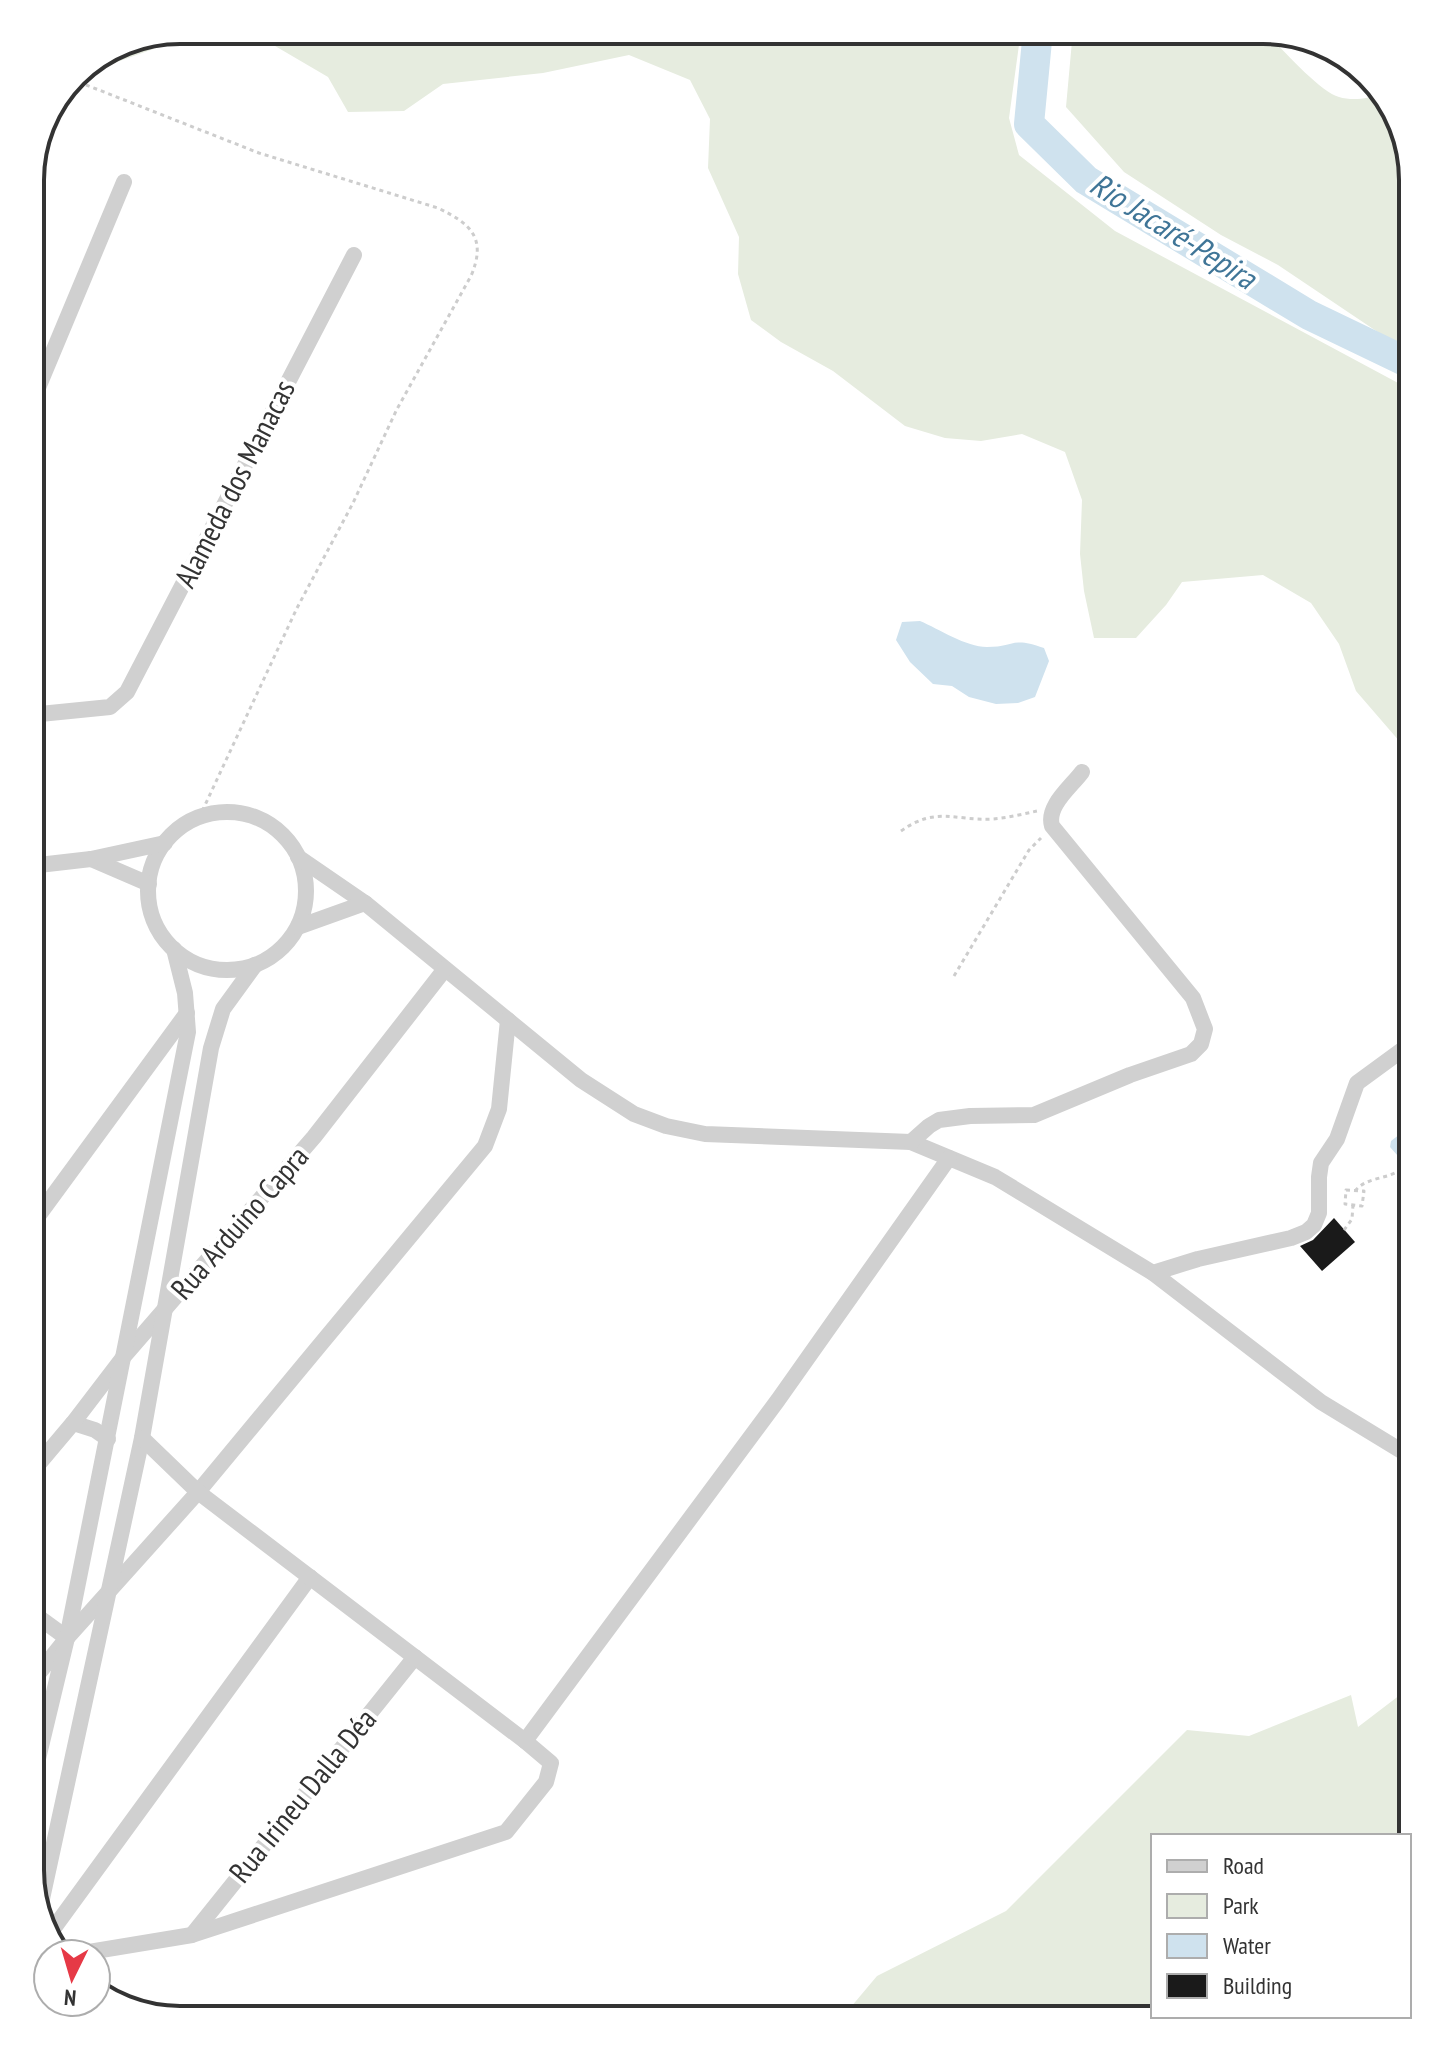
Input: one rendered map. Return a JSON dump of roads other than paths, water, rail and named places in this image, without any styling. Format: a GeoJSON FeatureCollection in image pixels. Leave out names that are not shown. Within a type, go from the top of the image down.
{"type":"FeatureCollection","features":[{"type":"Feature","properties":{"kind":"street"},"geometry":{"type":"LineString","coordinates":[[44,373],[124,182]]}},
{"type":"Feature","properties":{"kind":"street","name":"Alameda dos Manacas"},"geometry":{"type":"LineString","coordinates":[[44,714],[110,707],[127,692],[354,255]]}},
{"type":"Feature","properties":{"kind":"street"},"geometry":{"type":"LineString","coordinates":[[911,1142],[939,1120],[1034,1115],[1130,1075],[1191,1054],[1201,1044],[1205,1029],[1193,998],[1052,826],[1053,808],[1082,772]]}},
{"type":"Feature","properties":{"kind":"street"},"geometry":{"type":"LineString","coordinates":[[228,813],[257,818],[281,834],[304,870],[306,899],[298,927],[280,950],[242,969],[198,964],[174,949],[164,938],[151,912],[149,884],[152,869],[165,843],[186,824],[199,818],[228,813]]}},
{"type":"Feature","properties":{"kind":"street"},"geometry":{"type":"LineString","coordinates":[[44,864],[91,859],[165,843]]}},
{"type":"Feature","properties":{"kind":"street"},"geometry":{"type":"LineString","coordinates":[[298,857],[365,903],[581,1080],[634,1114],[666,1126],[705,1134],[911,1142],[995,1177],[1153,1273],[1321,1402],[1399,1449]]}},
{"type":"Feature","properties":{"kind":"street"},"geometry":{"type":"LineString","coordinates":[[91,859],[149,884]]}},
{"type":"Feature","properties":{"kind":"street"},"geometry":{"type":"LineString","coordinates":[[298,927],[365,903]]}},
{"type":"Feature","properties":{"kind":"street"},"geometry":{"type":"LineString","coordinates":[[44,1734],[108,1439],[188,1032],[185,993],[174,949]]}},
{"type":"Feature","properties":{"kind":"street"},"geometry":{"type":"LineString","coordinates":[[45,1885],[142,1438],[211,1048],[223,1009],[255,965]]}},
{"type":"Feature","properties":{"kind":"street","name":"Rua Arduino Capra"},"geometry":{"type":"LineString","coordinates":[[44,1457],[125,1355],[314,1137],[445,969]]}},
{"type":"Feature","properties":{"kind":"street"},"geometry":{"type":"LineString","coordinates":[[44,1208],[187,1013]]}},
{"type":"Feature","properties":{"kind":"street"},"geometry":{"type":"LineString","coordinates":[[44,1667],[198,1492],[485,1146],[499,1109],[508,1020]]}},
{"type":"Feature","properties":{"kind":"street"},"geometry":{"type":"LineString","coordinates":[[1153,1273],[1198,1259],[1291,1238],[1314,1225],[1319,1213],[1321,1163],[1337,1139],[1357,1083],[1399,1052]]}},
{"type":"Feature","properties":{"kind":"street"},"geometry":{"type":"LineString","coordinates":[[525,1741],[778,1400],[949,1158]]}},
{"type":"Feature","properties":{"kind":"street"},"geometry":{"type":"LineString","coordinates":[[73,1423],[95,1430],[108,1439]]}},
{"type":"Feature","properties":{"kind":"street"},"geometry":{"type":"LineString","coordinates":[[112,1948],[192,1935],[506,1832],[546,1782],[551,1763],[198,1492],[142,1438]]}},
{"type":"Feature","properties":{"kind":"street"},"geometry":{"type":"LineString","coordinates":[[56,1925],[310,1577]]}},
{"type":"Feature","properties":{"kind":"street"},"geometry":{"type":"LineString","coordinates":[[44,1621],[67,1638]]}},
{"type":"Feature","properties":{"kind":"street","name":"Rua Irineu Dalla Déa"},"geometry":{"type":"LineString","coordinates":[[192,1935],[415,1657]]}},
{"type":"Feature","properties":{"kind":"water"},"geometry":{"type":"Polygon","coordinates":[[[920,621],[979,646],[996,647],[1019,642],[1044,648],[1049,661],[1035,697],[1018,703],[996,704],[969,697],[952,686],[933,684],[910,662],[896,640],[902,622],[920,621]]]}},
{"type":"Feature","properties":{"kind":"water"},"geometry":{"type":"Polygon","coordinates":[[[1399,1135],[1399,1157],[1390,1147],[1391,1141],[1399,1135]]]}},
{"type":"Feature","properties":{"kind":"waterway","name":"Rio Jacaré-Pepira"},"geometry":{"type":"LineString","coordinates":[[1037,44],[1029,124],[1086,180],[1309,315],[1399,358]]}}]}
